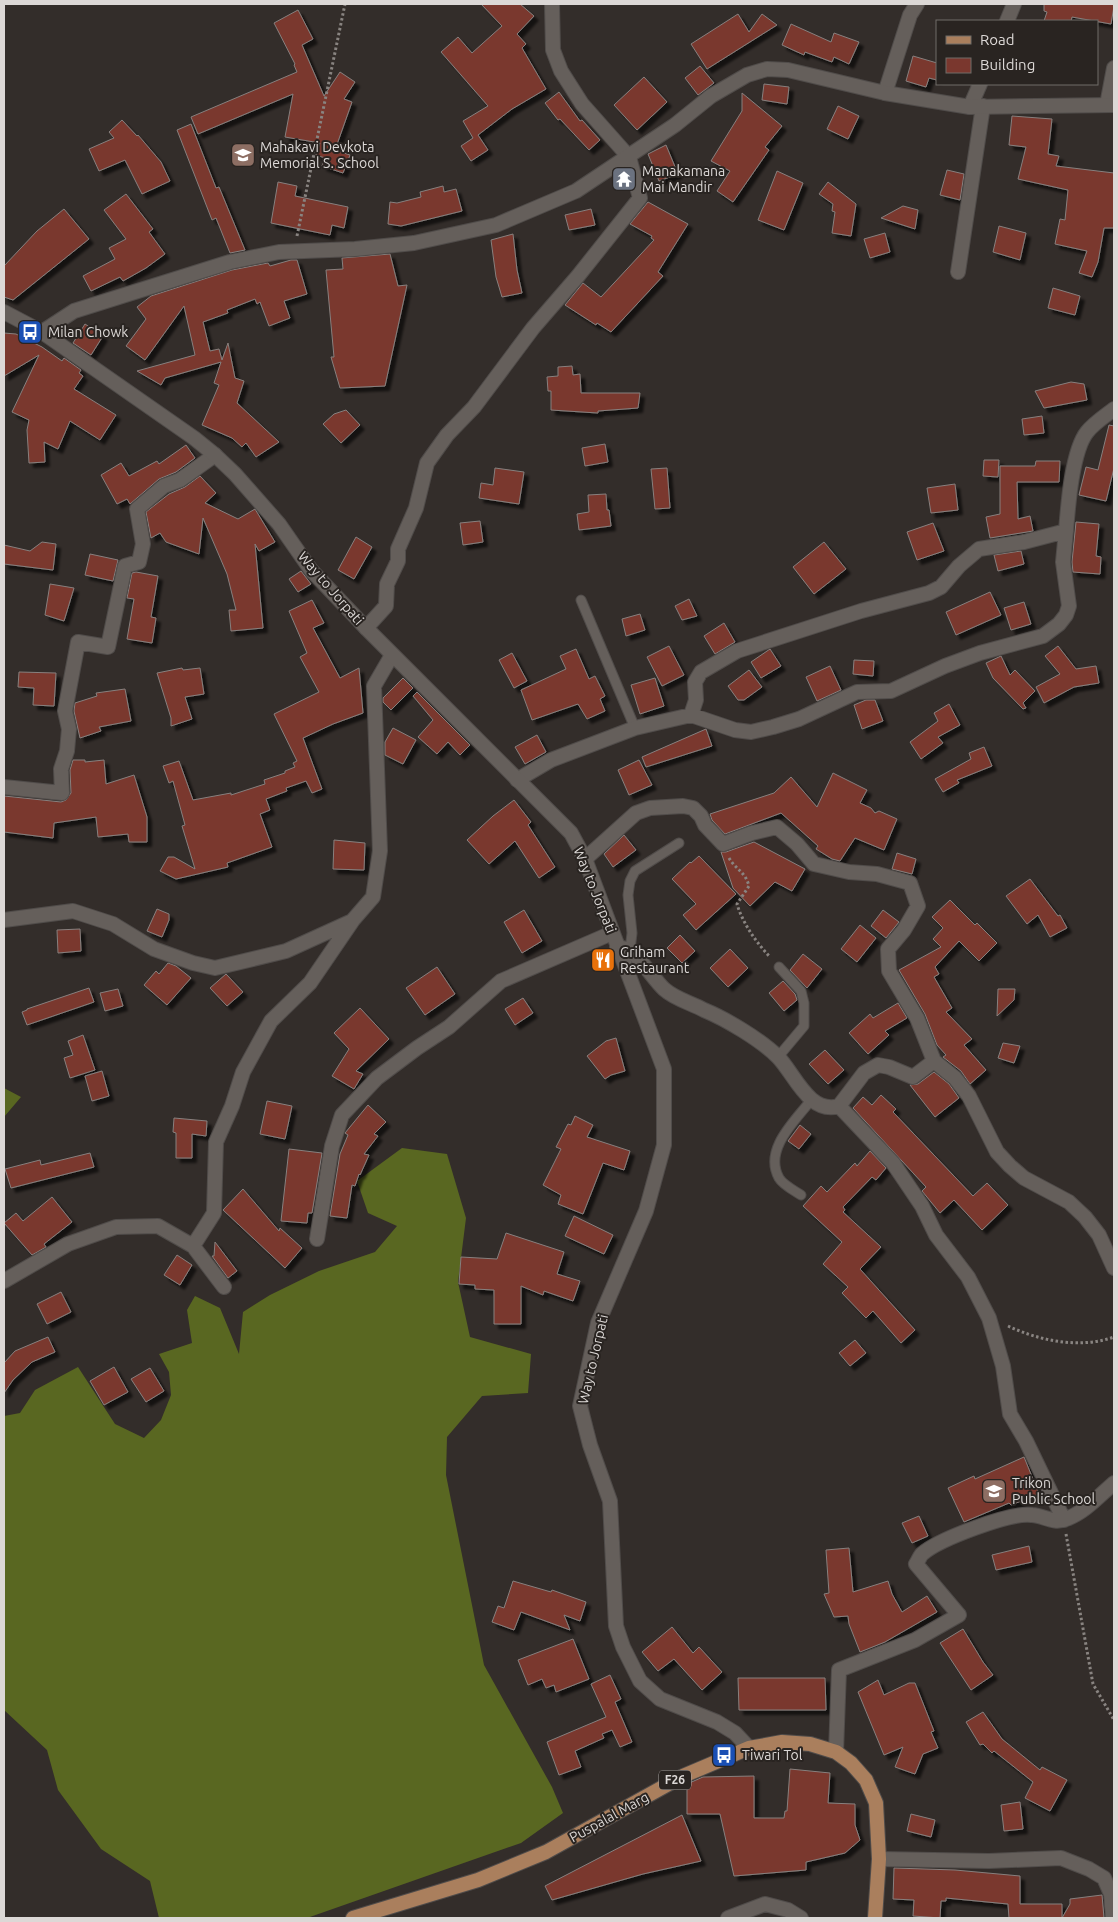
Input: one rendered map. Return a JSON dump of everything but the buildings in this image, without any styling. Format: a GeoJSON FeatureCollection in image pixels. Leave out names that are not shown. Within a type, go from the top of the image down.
{"type":"FeatureCollection","features":[{"type":"Feature","properties":{"kind":"main road","name":"Puspalal Marg"},"geometry":{"type":"LineString","coordinates":[[353,1918],[478,1880],[546,1852],[682,1776],[749,1748],[782,1742],[810,1744],[836,1752],[851,1763],[866,1780],[876,1803],[879,1859],[875,1918]]}},
{"type":"Feature","properties":{"kind":"street"},"geometry":{"type":"LineString","coordinates":[[366,628],[386,606],[387,584],[398,561],[398,549],[416,508],[427,463],[447,435],[474,407],[533,328],[578,276],[640,198],[629,157],[582,104],[561,71],[554,50],[552,4]]}},
{"type":"Feature","properties":{"kind":"street"},"geometry":{"type":"LineString","coordinates":[[885,94],[910,15],[917,4]]}},
{"type":"Feature","properties":{"kind":"street"},"geometry":{"type":"LineString","coordinates":[[1007,20],[1014,4]]}},
{"type":"Feature","properties":{"kind":"street"},"geometry":{"type":"LineString","coordinates":[[42,332],[74,311],[230,262],[279,252],[414,243],[496,225],[576,191],[674,126],[712,96],[747,75],[767,69],[788,70],[885,94],[977,107],[1111,104],[1114,68]]}},
{"type":"Feature","properties":{"kind":"street"},"geometry":{"type":"LineString","coordinates":[[958,272],[980,85]]}},
{"type":"Feature","properties":{"kind":"street","name":"Way to Jorpati"},"geometry":{"type":"LineString","coordinates":[[7,315],[42,332],[194,438],[215,455],[279,524],[311,570],[392,655],[439,699],[571,833],[585,859],[612,933],[623,948],[664,1069],[664,1145],[646,1211],[598,1323],[580,1406],[590,1445],[610,1501],[616,1626],[623,1647],[640,1681],[660,1699],[716,1722],[735,1733],[749,1748]]}},
{"type":"Feature","properties":{"kind":"street"},"geometry":{"type":"LineString","coordinates":[[517,780],[551,760],[635,728],[691,715],[735,730],[751,732],[799,719],[857,692],[891,691],[945,666],[980,653],[1043,636],[1066,616],[1069,606],[1064,562],[1066,531],[1076,460],[1081,444],[1087,432],[1114,409]]}},
{"type":"Feature","properties":{"kind":"street"},"geometry":{"type":"LineString","coordinates":[[4,787],[62,793],[61,769],[67,751],[69,729],[64,711],[78,642],[108,647],[125,566],[139,562],[143,544],[137,509],[164,486],[180,480],[215,455]]}},
{"type":"Feature","properties":{"kind":"street"},"geometry":{"type":"LineString","coordinates":[[691,715],[696,700],[695,682],[701,672],[737,651],[861,611],[928,593],[941,586],[959,566],[979,549],[1024,542],[1066,531]]}},
{"type":"Feature","properties":{"kind":"street"},"geometry":{"type":"LineString","coordinates":[[193,1246],[214,1213],[216,1142],[232,1106],[243,1072],[271,1021],[310,983],[353,920],[373,897],[380,851],[374,686],[392,655]]}},
{"type":"Feature","properties":{"kind":"street"},"geometry":{"type":"LineString","coordinates":[[585,859],[636,813],[650,808],[682,806],[693,808],[701,816],[705,825],[724,844],[777,827],[814,864],[849,872],[877,874],[910,883],[918,906],[904,930],[888,949],[890,971],[917,1018],[934,1061],[955,1078],[969,1096],[997,1152],[1024,1178],[1069,1202],[1085,1217],[1099,1235],[1114,1268]]}},
{"type":"Feature","properties":{"kind":"street"},"geometry":{"type":"LineString","coordinates":[[4,920],[73,911],[113,924],[154,948],[193,963],[215,968],[286,951],[353,920]]}},
{"type":"Feature","properties":{"kind":"street"},"geometry":{"type":"LineString","coordinates":[[317,1239],[332,1146],[342,1115],[377,1078],[449,1027],[501,981],[612,933]]}},
{"type":"Feature","properties":{"kind":"street"},"geometry":{"type":"LineString","coordinates":[[623,948],[664,990],[676,998],[707,1010],[754,1038],[778,1057],[803,1091],[823,1106],[839,1106],[864,1073],[878,1065],[889,1067],[912,1077],[934,1061]]}},
{"type":"Feature","properties":{"kind":"street"},"geometry":{"type":"LineString","coordinates":[[839,1106],[893,1162],[922,1206],[936,1235],[968,1277],[989,1318],[1003,1366],[1010,1414],[1026,1441],[1064,1520]]}},
{"type":"Feature","properties":{"kind":"street"},"geometry":{"type":"LineString","coordinates":[[4,1281],[68,1244],[116,1227],[158,1226],[193,1246],[224,1287]]}},
{"type":"Feature","properties":{"kind":"street"},"geometry":{"type":"LineString","coordinates":[[836,1752],[839,1670],[915,1640],[959,1615],[916,1564],[922,1554],[948,1540],[999,1520],[1032,1514],[1052,1521],[1064,1520],[1078,1514],[1114,1483]]}},
{"type":"Feature","properties":{"kind":"street"},"geometry":{"type":"LineString","coordinates":[[879,1859],[989,1861],[1061,1858],[1089,1869],[1104,1878],[1111,1894],[1113,1918]]}},
{"type":"Feature","properties":{"kind":"street"},"geometry":{"type":"LineString","coordinates":[[728,1918],[765,1904],[788,1910],[801,1918]]}},
{"type":"Feature","properties":{"kind":"lane"},"geometry":{"type":"LineString","coordinates":[[581,600],[635,728]]}},
{"type":"Feature","properties":{"kind":"lane"},"geometry":{"type":"LineString","coordinates":[[623,948],[632,933],[628,895],[635,871],[679,842]]}},
{"type":"Feature","properties":{"kind":"lane"},"geometry":{"type":"LineString","coordinates":[[778,1057],[804,1026],[804,1004],[801,991],[779,966]]}},
{"type":"Feature","properties":{"kind":"lane"},"geometry":{"type":"LineString","coordinates":[[801,1195],[780,1179],[775,1161],[776,1148],[812,1099]]}},
{"type":"Feature","properties":{"kind":"path"},"geometry":{"type":"LineString","coordinates":[[294,252],[345,4]]}},
{"type":"Feature","properties":{"kind":"path"},"geometry":{"type":"LineString","coordinates":[[724,844],[733,864],[746,875],[749,886],[737,904],[741,917],[761,947],[779,966]]}},
{"type":"Feature","properties":{"kind":"path"},"geometry":{"type":"LineString","coordinates":[[989,1318],[1023,1333],[1045,1340],[1075,1342],[1106,1340],[1114,1336]]}},
{"type":"Feature","properties":{"kind":"path"},"geometry":{"type":"LineString","coordinates":[[1064,1520],[1094,1684],[1114,1720]]}},
{"type":"Feature","properties":{"kind":"green space"},"geometry":{"type":"Polygon","coordinates":[[[4,1088],[21,1097],[4,1117],[4,1088]]]}},
{"type":"Feature","properties":{"kind":"green space"},"geometry":{"type":"Polygon","coordinates":[[[402,1148],[447,1154],[466,1218],[458,1282],[470,1337],[531,1354],[528,1393],[482,1396],[447,1437],[446,1475],[484,1665],[552,1787],[563,1813],[521,1843],[307,1918],[159,1918],[150,1881],[101,1849],[58,1790],[47,1750],[4,1710],[4,1416],[20,1413],[35,1390],[78,1367],[115,1424],[144,1438],[161,1420],[171,1395],[169,1372],[159,1354],[192,1343],[187,1310],[195,1296],[220,1308],[239,1354],[243,1312],[270,1295],[319,1271],[375,1252],[397,1226],[368,1213],[357,1181],[402,1148]]]}},
{"type":"Feature","properties":{"kind":"place","name":"Mahakavi Devkota Memorial S. School"},"geometry":{"type":"Point","coordinates":[243,155]}},
{"type":"Feature","properties":{"kind":"place","name":"Manakamana Mai Mandir"},"geometry":{"type":"Point","coordinates":[624,179]}},
{"type":"Feature","properties":{"kind":"place","name":"Milan Chowk"},"geometry":{"type":"Point","coordinates":[30,332]}},
{"type":"Feature","properties":{"kind":"place","name":"Griham Restaurant"},"geometry":{"type":"Point","coordinates":[603,960]}},
{"type":"Feature","properties":{"kind":"place","name":"Trikon Public School"},"geometry":{"type":"Point","coordinates":[994,1491]}},
{"type":"Feature","properties":{"kind":"place","name":"Tiwari Tol"},"geometry":{"type":"Point","coordinates":[724,1755]}}]}
